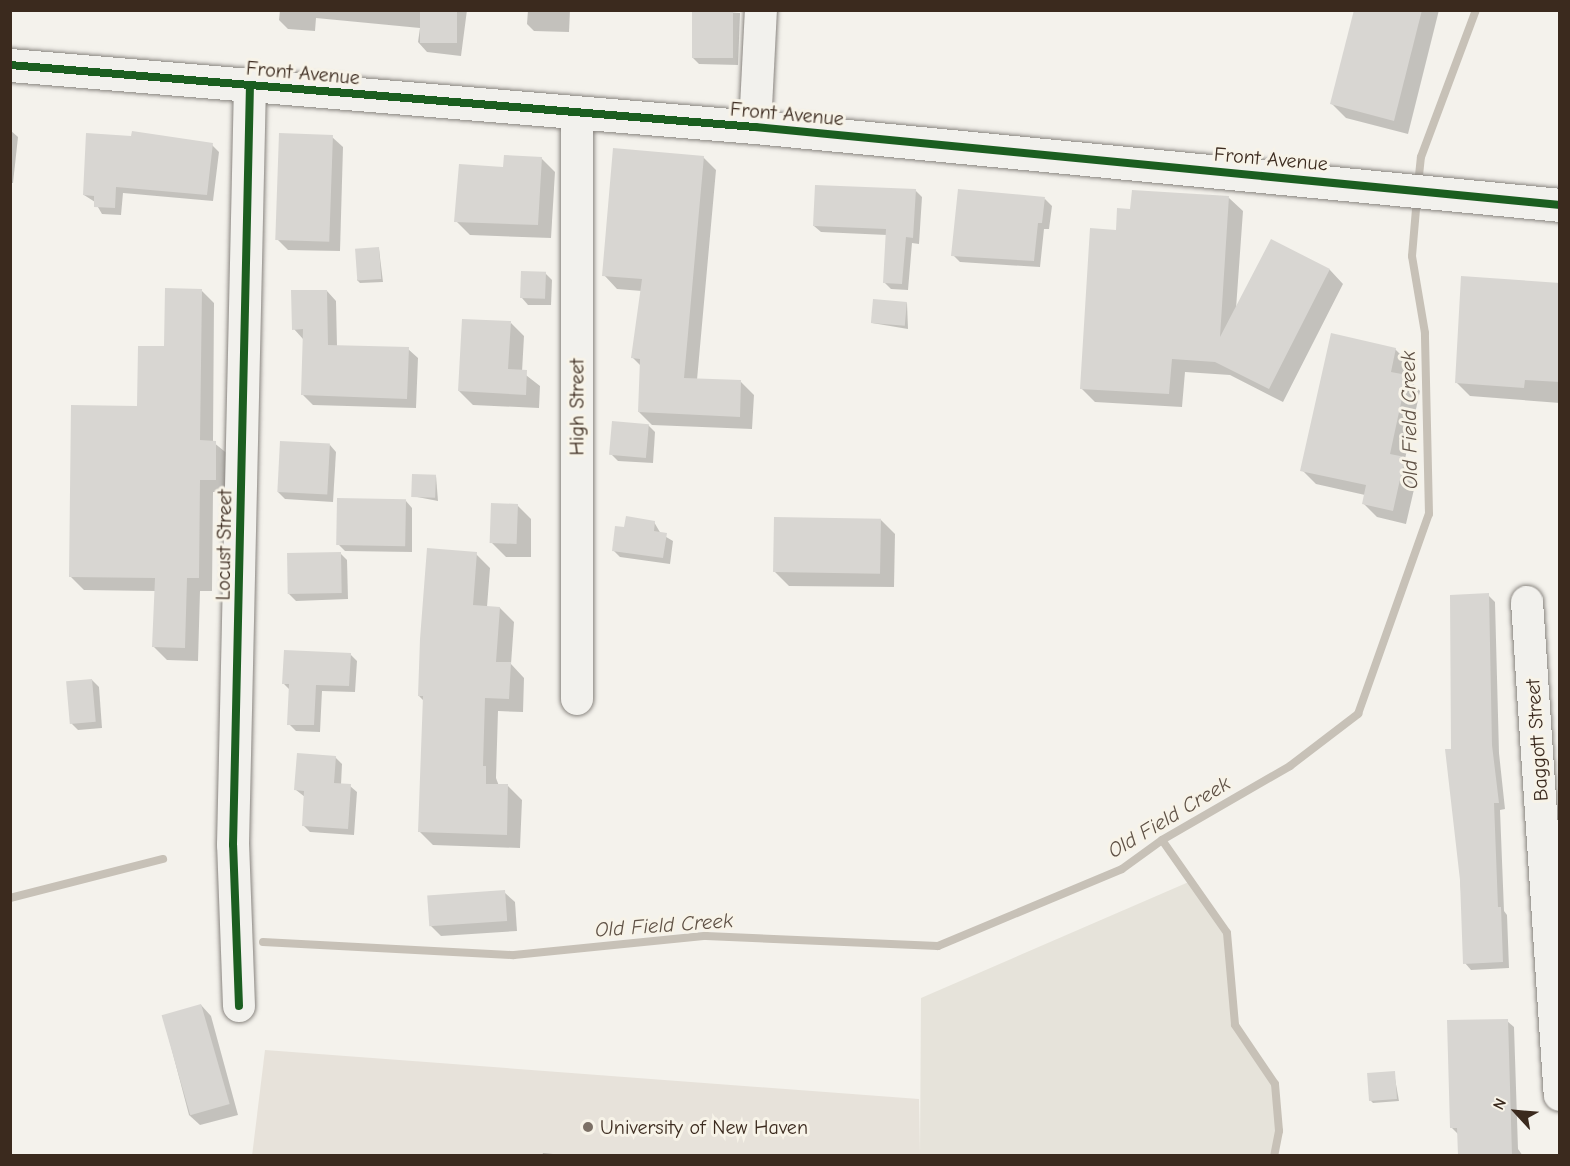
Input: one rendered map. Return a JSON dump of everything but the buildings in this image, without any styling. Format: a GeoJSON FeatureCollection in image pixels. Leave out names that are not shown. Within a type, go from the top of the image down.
{"type":"FeatureCollection","features":[{"type":"Feature","properties":{"kind":"street"},"geometry":{"type":"LineString","coordinates":[[755,127],[761,10]]}},
{"type":"Feature","properties":{"kind":"street","name":"Front Avenue"},"geometry":{"type":"LineString","coordinates":[[10,65],[577,115],[755,127],[1401,189],[1444,196],[1560,205]]}},
{"type":"Feature","properties":{"kind":"street","name":"Locust Street"},"geometry":{"type":"LineString","coordinates":[[239,1006],[232,845],[250,85]]}},
{"type":"Feature","properties":{"kind":"street","name":"High Street"},"geometry":{"type":"LineString","coordinates":[[577,115],[577,699]]}},
{"type":"Feature","properties":{"kind":"street","name":"Baggott Street"},"geometry":{"type":"LineString","coordinates":[[1527,602],[1560,1095]]}},
{"type":"Feature","properties":{"kind":"shaded area"},"geometry":{"type":"Polygon","coordinates":[[[1191,881],[1227,933],[1235,1025],[1275,1084],[1279,1131],[1274,1155],[920,1155],[921,998],[1191,881]]]}},
{"type":"Feature","properties":{"kind":"shaded area","name":"University of New Haven"},"geometry":{"type":"Polygon","coordinates":[[[265,1050],[919,1099],[920,1155],[252,1156],[265,1050]]]}},
{"type":"Feature","properties":{"kind":"waterway","name":"Old Field Creek"},"geometry":{"type":"LineString","coordinates":[[1418,185],[1421,157],[1476,10]]}},
{"type":"Feature","properties":{"kind":"waterway","name":"Old Field Creek"},"geometry":{"type":"LineString","coordinates":[[263,942],[514,955],[706,936],[938,946],[1122,869],[1162,840],[1290,766],[1358,714],[1429,514],[1425,333],[1412,256],[1417,198]]}},
{"type":"Feature","properties":{"kind":"waterway"},"geometry":{"type":"LineString","coordinates":[[1162,840],[1227,933],[1235,1025],[1275,1084],[1279,1131],[1274,1156]]}},
{"type":"Feature","properties":{"kind":"waterway","name":"Old Field Creek"},"geometry":{"type":"LineString","coordinates":[[10,898],[163,859]]}},
{"type":"Feature","properties":{"kind":"cycle path"},"geometry":{"type":"LineString","coordinates":[[10,65],[755,127],[1560,205]]}},
{"type":"Feature","properties":{"kind":"cycle path"},"geometry":{"type":"LineString","coordinates":[[239,1006],[233,845],[250,85]]}},
{"type":"Feature","properties":{"kind":"place","name":"University of New Haven"},"geometry":{"type":"Point","coordinates":[588,1127]}}]}
